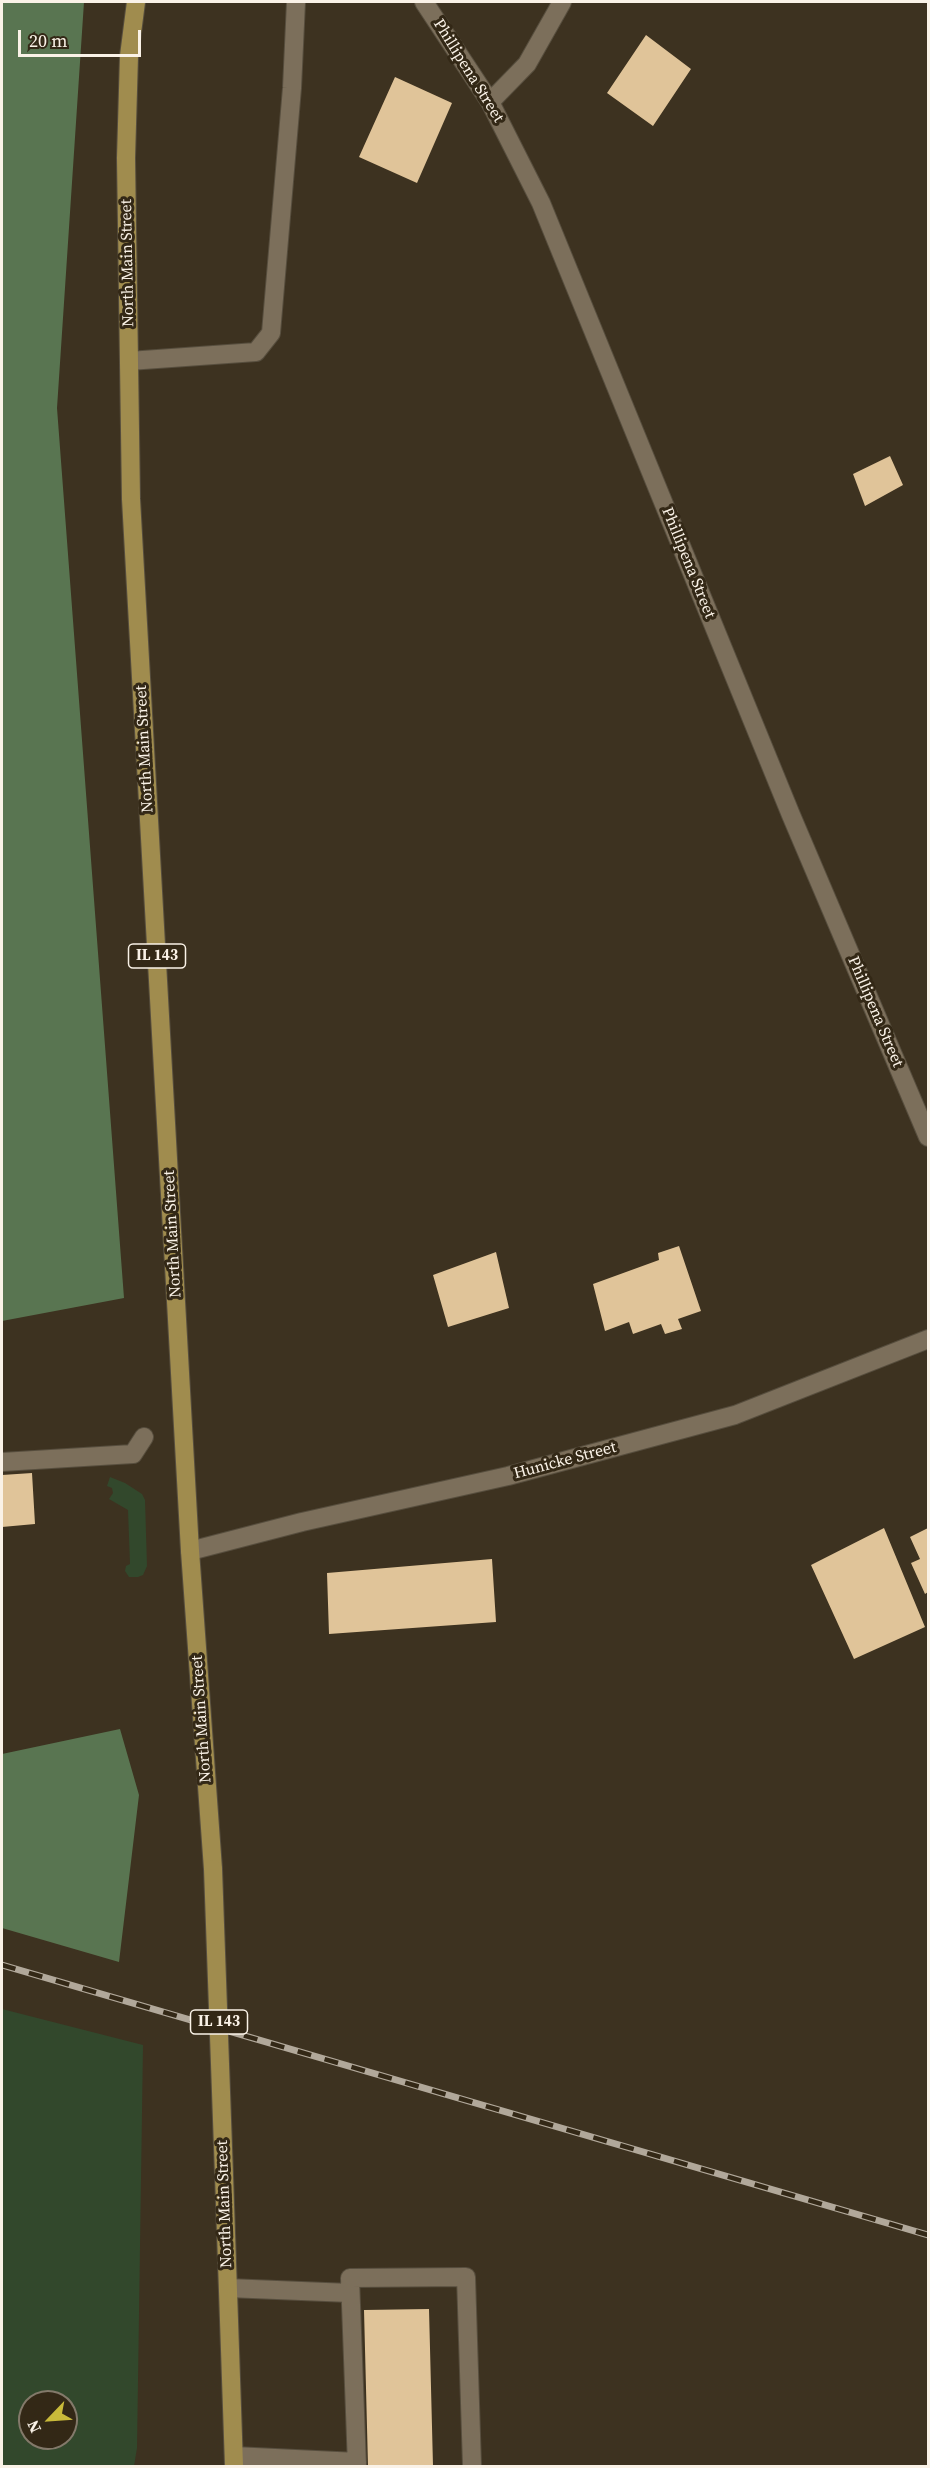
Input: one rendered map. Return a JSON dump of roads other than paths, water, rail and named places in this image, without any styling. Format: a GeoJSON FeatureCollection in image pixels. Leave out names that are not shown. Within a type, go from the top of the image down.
{"type":"FeatureCollection","features":[{"type":"Feature","properties":{"kind":"main road","name":"North Main Street"},"geometry":{"type":"LineString","coordinates":[[136,2],[129,56],[126,158],[131,499],[190,1551],[213,1869],[234,2461]]}},
{"type":"Feature","properties":{"kind":"street"},"geometry":{"type":"LineString","coordinates":[[129,361],[256,352],[271,333],[291,99],[296,2]]}},
{"type":"Feature","properties":{"kind":"street","name":"Phillipena Street"},"geometry":{"type":"LineString","coordinates":[[424,2],[490,102],[541,203],[791,815],[928,1137]]}},
{"type":"Feature","properties":{"kind":"street"},"geometry":{"type":"LineString","coordinates":[[490,102],[527,64],[562,2]]}},
{"type":"Feature","properties":{"kind":"street","name":"Hunicke Street"},"geometry":{"type":"LineString","coordinates":[[190,1551],[302,1522],[508,1476],[735,1415],[928,1339]]}},
{"type":"Feature","properties":{"kind":"street"},"geometry":{"type":"LineString","coordinates":[[2,1462],[133,1454],[144,1437]]}},
{"type":"Feature","properties":{"kind":"street"},"geometry":{"type":"LineString","coordinates":[[234,2461],[357,2464],[350,2278],[466,2277],[472,2466]]}},
{"type":"Feature","properties":{"kind":"street"},"geometry":{"type":"LineString","coordinates":[[228,2288],[351,2293]]}},
{"type":"Feature","properties":{"kind":"railway"},"geometry":{"type":"LineString","coordinates":[[2,1965],[928,2235]]}}]}
